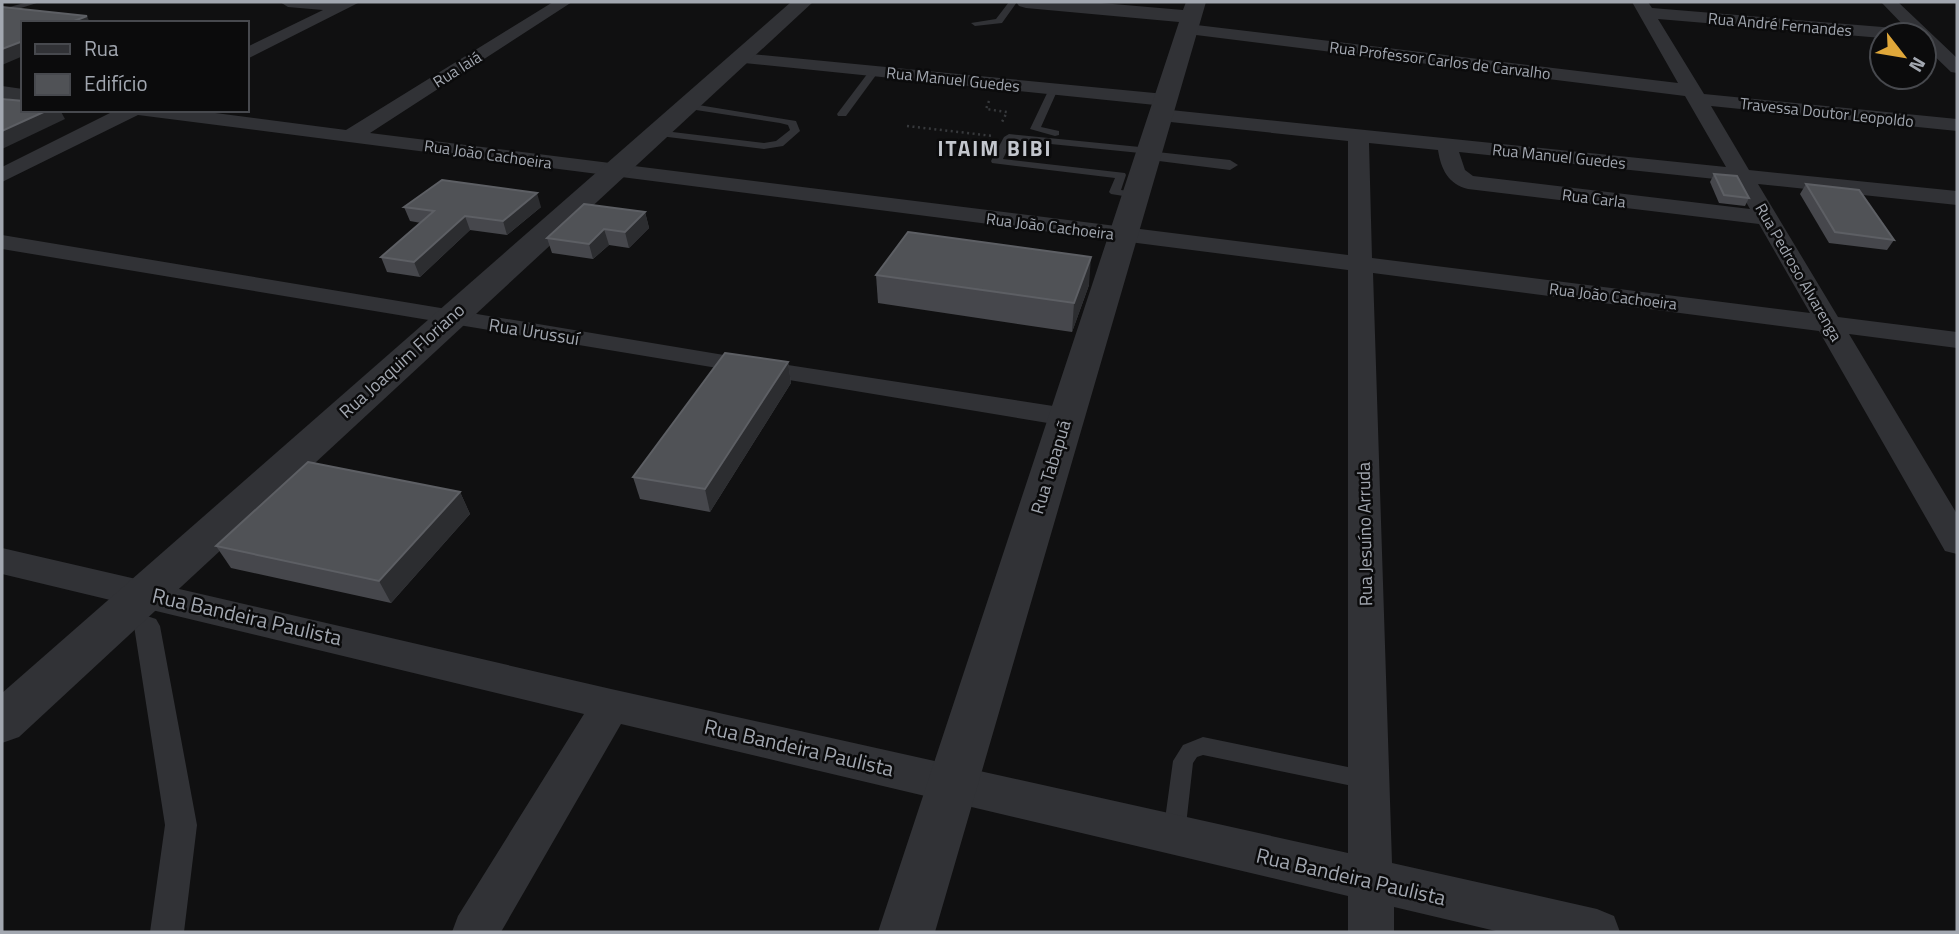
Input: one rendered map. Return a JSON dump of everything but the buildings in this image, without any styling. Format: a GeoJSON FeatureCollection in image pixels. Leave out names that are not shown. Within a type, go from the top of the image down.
{"type":"FeatureCollection","features":[{"type":"Feature","properties":{"kind":"street"},"geometry":{"type":"LineString","coordinates":[[288,2],[347,4]]}},
{"type":"Feature","properties":{"kind":"street","name":"Rua Iaiá"},"geometry":{"type":"LineString","coordinates":[[350,136],[564,2]]}},
{"type":"Feature","properties":{"kind":"street","name":"Rua Joaquim Floriano"},"geometry":{"type":"LineString","coordinates":[[2,721],[147,609],[449,318],[803,2]]}},
{"type":"Feature","properties":{"kind":"street"},"geometry":{"type":"LineString","coordinates":[[1889,2],[1909,21]]}},
{"type":"Feature","properties":{"kind":"street"},"geometry":{"type":"LineString","coordinates":[[248,54],[347,4]]}},
{"type":"Feature","properties":{"kind":"street"},"geometry":{"type":"LineString","coordinates":[[1032,4],[1192,16]]}},
{"type":"Feature","properties":{"kind":"street","name":"Rua André Fernandes"},"geometry":{"type":"LineString","coordinates":[[1644,7],[1868,30]]}},
{"type":"Feature","properties":{"kind":"street","name":"Rua Pedroso Alvarenga"},"geometry":{"type":"LineString","coordinates":[[1644,7],[1957,542]]}},
{"type":"Feature","properties":{"kind":"street","name":"Rua Professor Carlos de Carvalho"},"geometry":{"type":"LineString","coordinates":[[1192,16],[1695,95]]}},
{"type":"Feature","properties":{"kind":"street","name":"Rua Tabapuã"},"geometry":{"type":"LineString","coordinates":[[906,932],[1192,16]]}},
{"type":"Feature","properties":{"kind":"street"},"geometry":{"type":"LineString","coordinates":[[1938,37],[1946,38]]}},
{"type":"Feature","properties":{"kind":"street"},"geometry":{"type":"LineString","coordinates":[[1938,50],[1957,68]]}},
{"type":"Feature","properties":{"kind":"street","name":"Rua Manuel Guedes"},"geometry":{"type":"LineString","coordinates":[[740,58],[1053,89],[1155,133],[1359,135],[1957,198]]}},
{"type":"Feature","properties":{"kind":"street"},"geometry":{"type":"LineString","coordinates":[[2,92],[21,95]]}},
{"type":"Feature","properties":{"kind":"street","name":"Travessa Doutor Leopoldo"},"geometry":{"type":"LineString","coordinates":[[1695,95],[1957,125]]}},
{"type":"Feature","properties":{"kind":"street"},"geometry":{"type":"LineString","coordinates":[[2,175],[128,112]]}},
{"type":"Feature","properties":{"kind":"street","name":"Rua João Cachoeira"},"geometry":{"type":"LineString","coordinates":[[159,112],[1957,340]]}},
{"type":"Feature","properties":{"kind":"street"},"geometry":{"type":"LineString","coordinates":[[1155,133],[1230,165]]}},
{"type":"Feature","properties":{"kind":"street","name":"Rua Jesuíno Arruda"},"geometry":{"type":"LineString","coordinates":[[1359,135],[1371,932]]}},
{"type":"Feature","properties":{"kind":"street","name":"Rua Carla"},"geometry":{"type":"LineString","coordinates":[[1447,145],[1454,172],[1458,178],[1468,182],[1767,218]]}},
{"type":"Feature","properties":{"kind":"street","name":"Rua Urussuí"},"geometry":{"type":"LineString","coordinates":[[2,243],[1066,417]]}},
{"type":"Feature","properties":{"kind":"street","name":"Rua Bandeira Paulista"},"geometry":{"type":"LineString","coordinates":[[2,561],[147,609],[489,674],[611,705],[1597,932]]}},
{"type":"Feature","properties":{"kind":"street"},"geometry":{"type":"LineString","coordinates":[[147,609],[181,825],[167,932]]}},
{"type":"Feature","properties":{"kind":"street"},"geometry":{"type":"LineString","coordinates":[[475,932],[611,705]]}},
{"type":"Feature","properties":{"kind":"lane"},"geometry":{"type":"LineString","coordinates":[[2,12],[36,2]]}},
{"type":"Feature","properties":{"kind":"lane"},"geometry":{"type":"LineString","coordinates":[[975,23],[999,21],[1013,2]]}},
{"type":"Feature","properties":{"kind":"lane"},"geometry":{"type":"LineString","coordinates":[[842,114],[874,71]]}},
{"type":"Feature","properties":{"kind":"lane"},"geometry":{"type":"LineString","coordinates":[[1053,89],[1035,129],[1155,133]]}},
{"type":"Feature","properties":{"kind":"lane"},"geometry":{"type":"LineString","coordinates":[[656,133],[764,146],[779,144],[795,131],[792,123],[780,120],[685,106]]}},
{"type":"Feature","properties":{"kind":"lane"},"geometry":{"type":"LineString","coordinates":[[1136,195],[1115,192],[1121,175],[996,161],[1009,136],[1155,133]]}},
{"type":"Feature","properties":{"kind":"lane"},"geometry":{"type":"LineString","coordinates":[[1174,835],[1183,761],[1189,751],[1203,746],[1367,780]]}},
{"type":"Feature","properties":{"kind":"path"},"geometry":{"type":"LineString","coordinates":[[998,83],[986,109],[1007,112],[1001,124]]}},
{"type":"Feature","properties":{"kind":"path"},"geometry":{"type":"LineString","coordinates":[[907,126],[995,136]]}},
{"type":"Feature","properties":{"kind":"district","name":"ITAIM BIBI"},"geometry":{"type":"Point","coordinates":[995,149]}}]}
